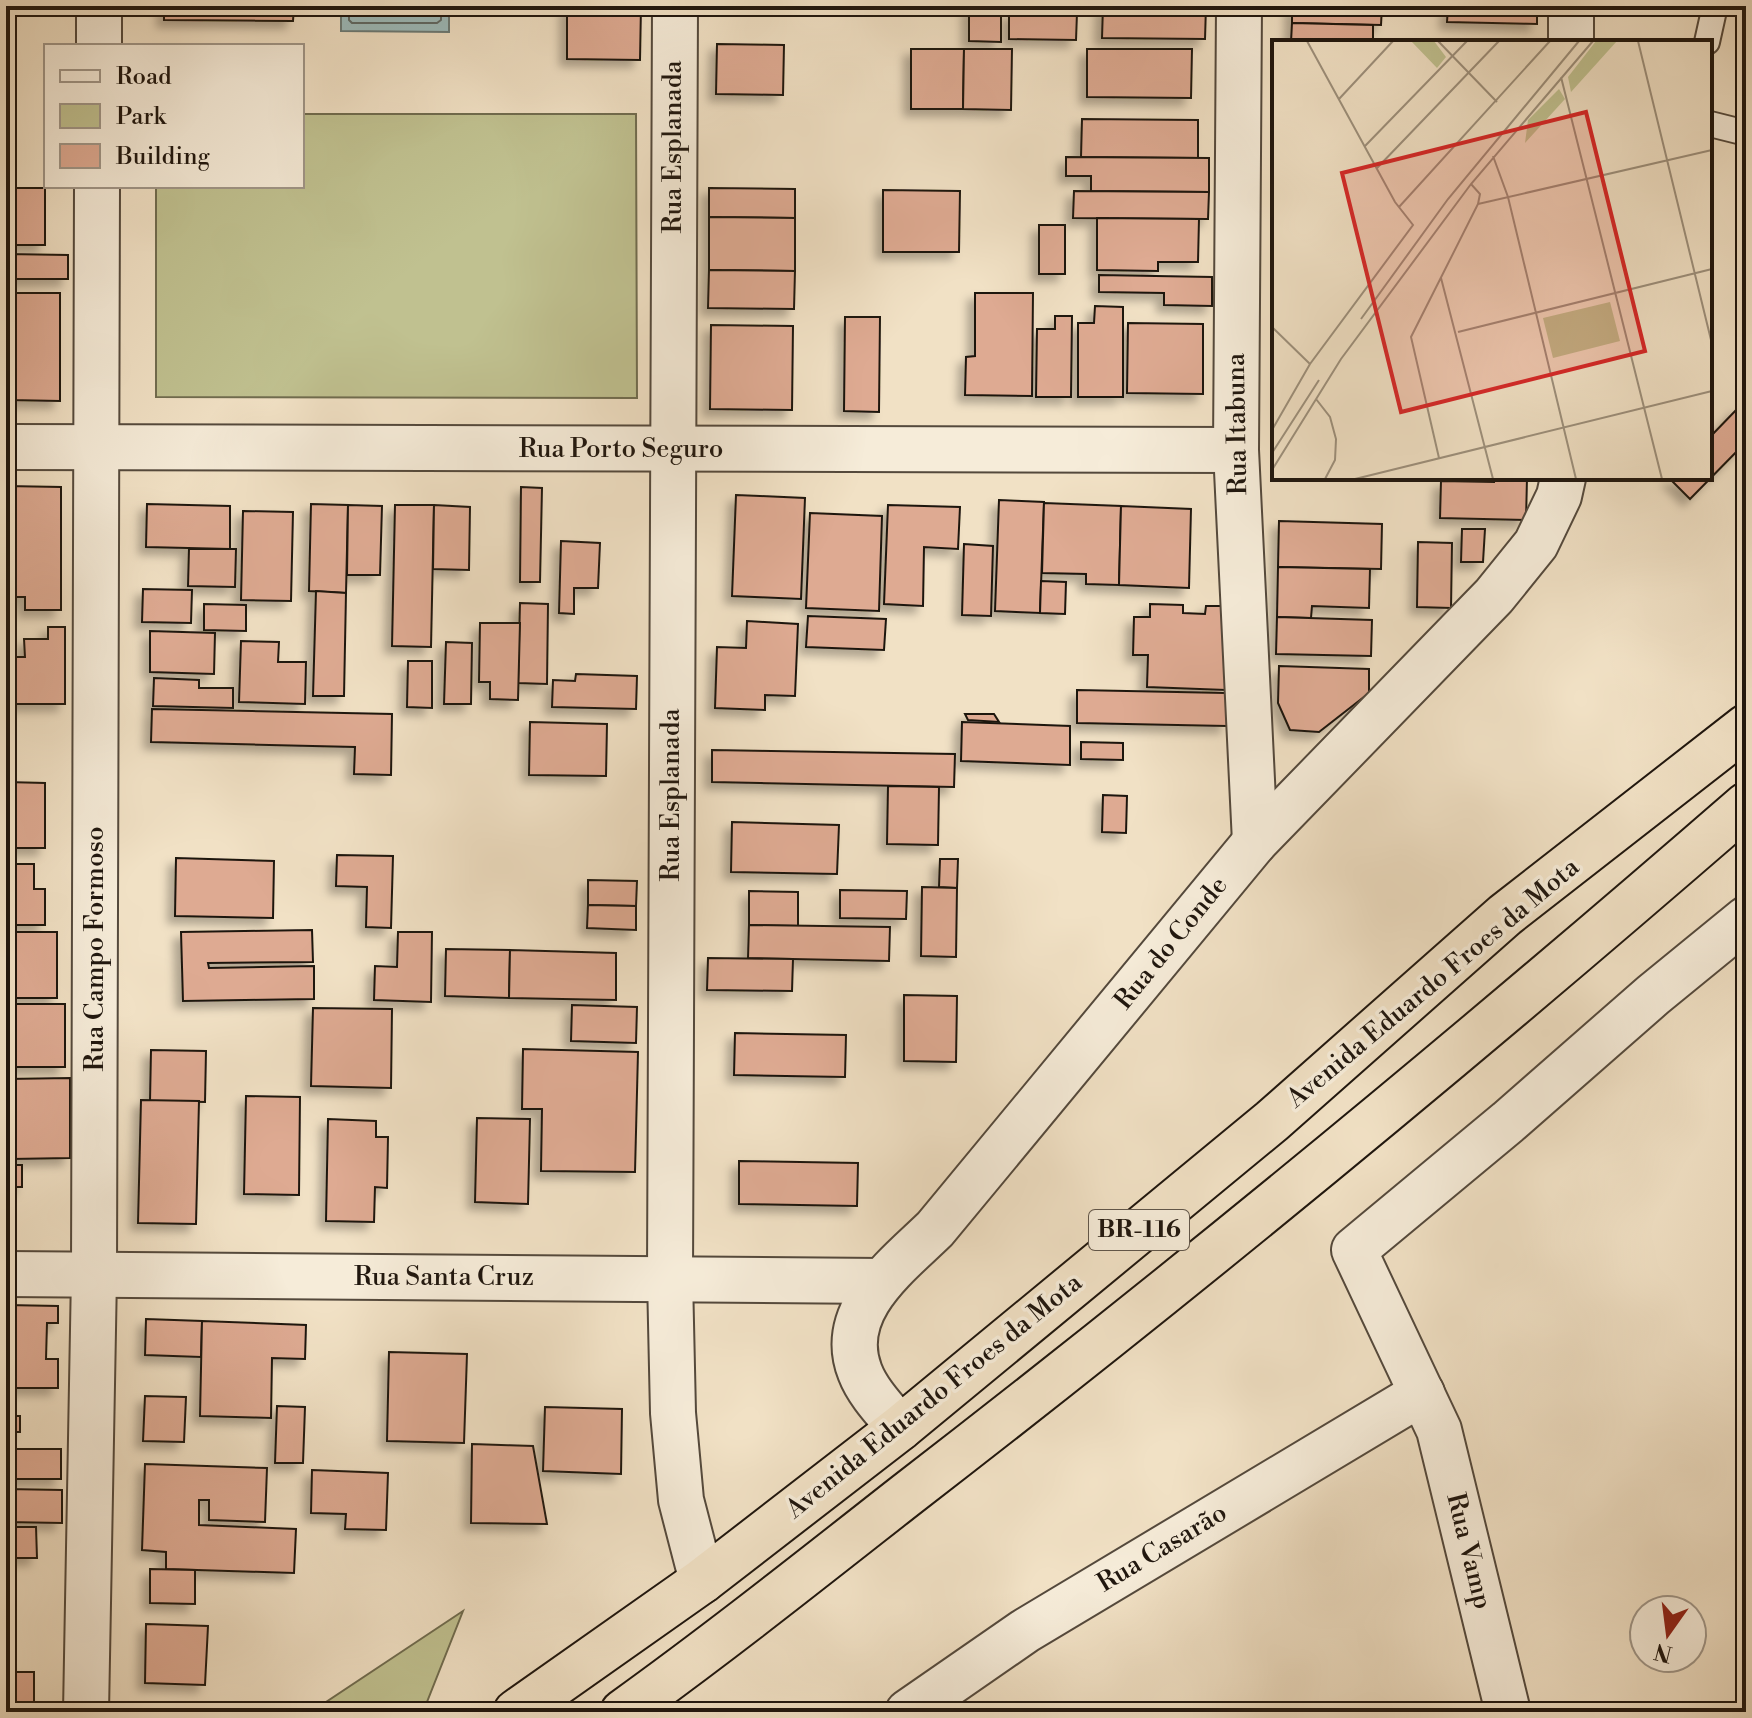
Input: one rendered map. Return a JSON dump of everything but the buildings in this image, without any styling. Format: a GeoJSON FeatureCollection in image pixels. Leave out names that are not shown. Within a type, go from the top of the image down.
{"type":"FeatureCollection","features":[{"type":"Feature","properties":{"kind":"highway","name":"Avenida Eduardo Froes da Mota"},"geometry":{"type":"LineString","coordinates":[[516,1712],[702,1581],[900,1428],[1272,1121],[1505,915],[1746,727]]}},
{"type":"Feature","properties":{"kind":"highway"},"geometry":{"type":"LineString","coordinates":[[623,1712],[1076,1364],[1526,996],[1746,805]]}},
{"type":"Feature","properties":{"kind":"street"},"geometry":{"type":"LineString","coordinates":[[99,6],[99,44]]}},
{"type":"Feature","properties":{"kind":"street","name":"Rua Esplanada"},"geometry":{"type":"LineString","coordinates":[[675,6],[670,1278],[673,1413],[681,1500],[702,1581]]}},
{"type":"Feature","properties":{"kind":"street","name":"Rua Itabuna"},"geometry":{"type":"LineString","coordinates":[[1239,6],[1236,450],[1255,842]]}},
{"type":"Feature","properties":{"kind":"street"},"geometry":{"type":"LineString","coordinates":[[1571,6],[1571,40]]}},
{"type":"Feature","properties":{"kind":"street","name":"Rua Campo Formoso"},"geometry":{"type":"LineString","coordinates":[[86,1712],[94,1275],[97,188]]}},
{"type":"Feature","properties":{"kind":"street","name":"Rua Porto Seguro"},"geometry":{"type":"LineString","coordinates":[[6,447],[1236,450]]}},
{"type":"Feature","properties":{"kind":"street","name":"Rua do Conde"},"geometry":{"type":"LineString","coordinates":[[900,1428],[860,1373],[855,1345],[860,1312],[882,1281],[935,1229],[1255,842],[1494,596],[1536,544],[1559,496],[1563,480]]}},
{"type":"Feature","properties":{"kind":"street","name":"Rua Vamp"},"geometry":{"type":"LineString","coordinates":[[1497,1707],[1439,1430],[1354,1250],[1746,919]]}},
{"type":"Feature","properties":{"kind":"street","name":"Rua Santa Cruz"},"geometry":{"type":"LineString","coordinates":[[6,1274],[882,1281]]}},
{"type":"Feature","properties":{"kind":"street","name":"Rua Casarão"},"geometry":{"type":"LineString","coordinates":[[908,1712],[1025,1631],[1422,1393]]}},
{"type":"Feature","properties":{"kind":"lane"},"geometry":{"type":"LineString","coordinates":[[1707,40],[1715,6]]}},
{"type":"Feature","properties":{"kind":"lane"},"geometry":{"type":"LineString","coordinates":[[1712,124],[1746,133]]}},
{"type":"Feature","properties":{"kind":"green space"},"geometry":{"type":"Polygon","coordinates":[[[304,114],[636,114],[637,398],[156,397],[156,188],[304,188],[304,114]]]}},
{"type":"Feature","properties":{"kind":"green space"},"geometry":{"type":"Polygon","coordinates":[[[463,1611],[423,1712],[311,1712],[463,1611]]]}},
{"type":"Feature","properties":{"kind":"water"},"geometry":{"type":"Polygon","coordinates":[[[341,6],[449,6],[449,32],[341,31],[341,6]]]}}]}
